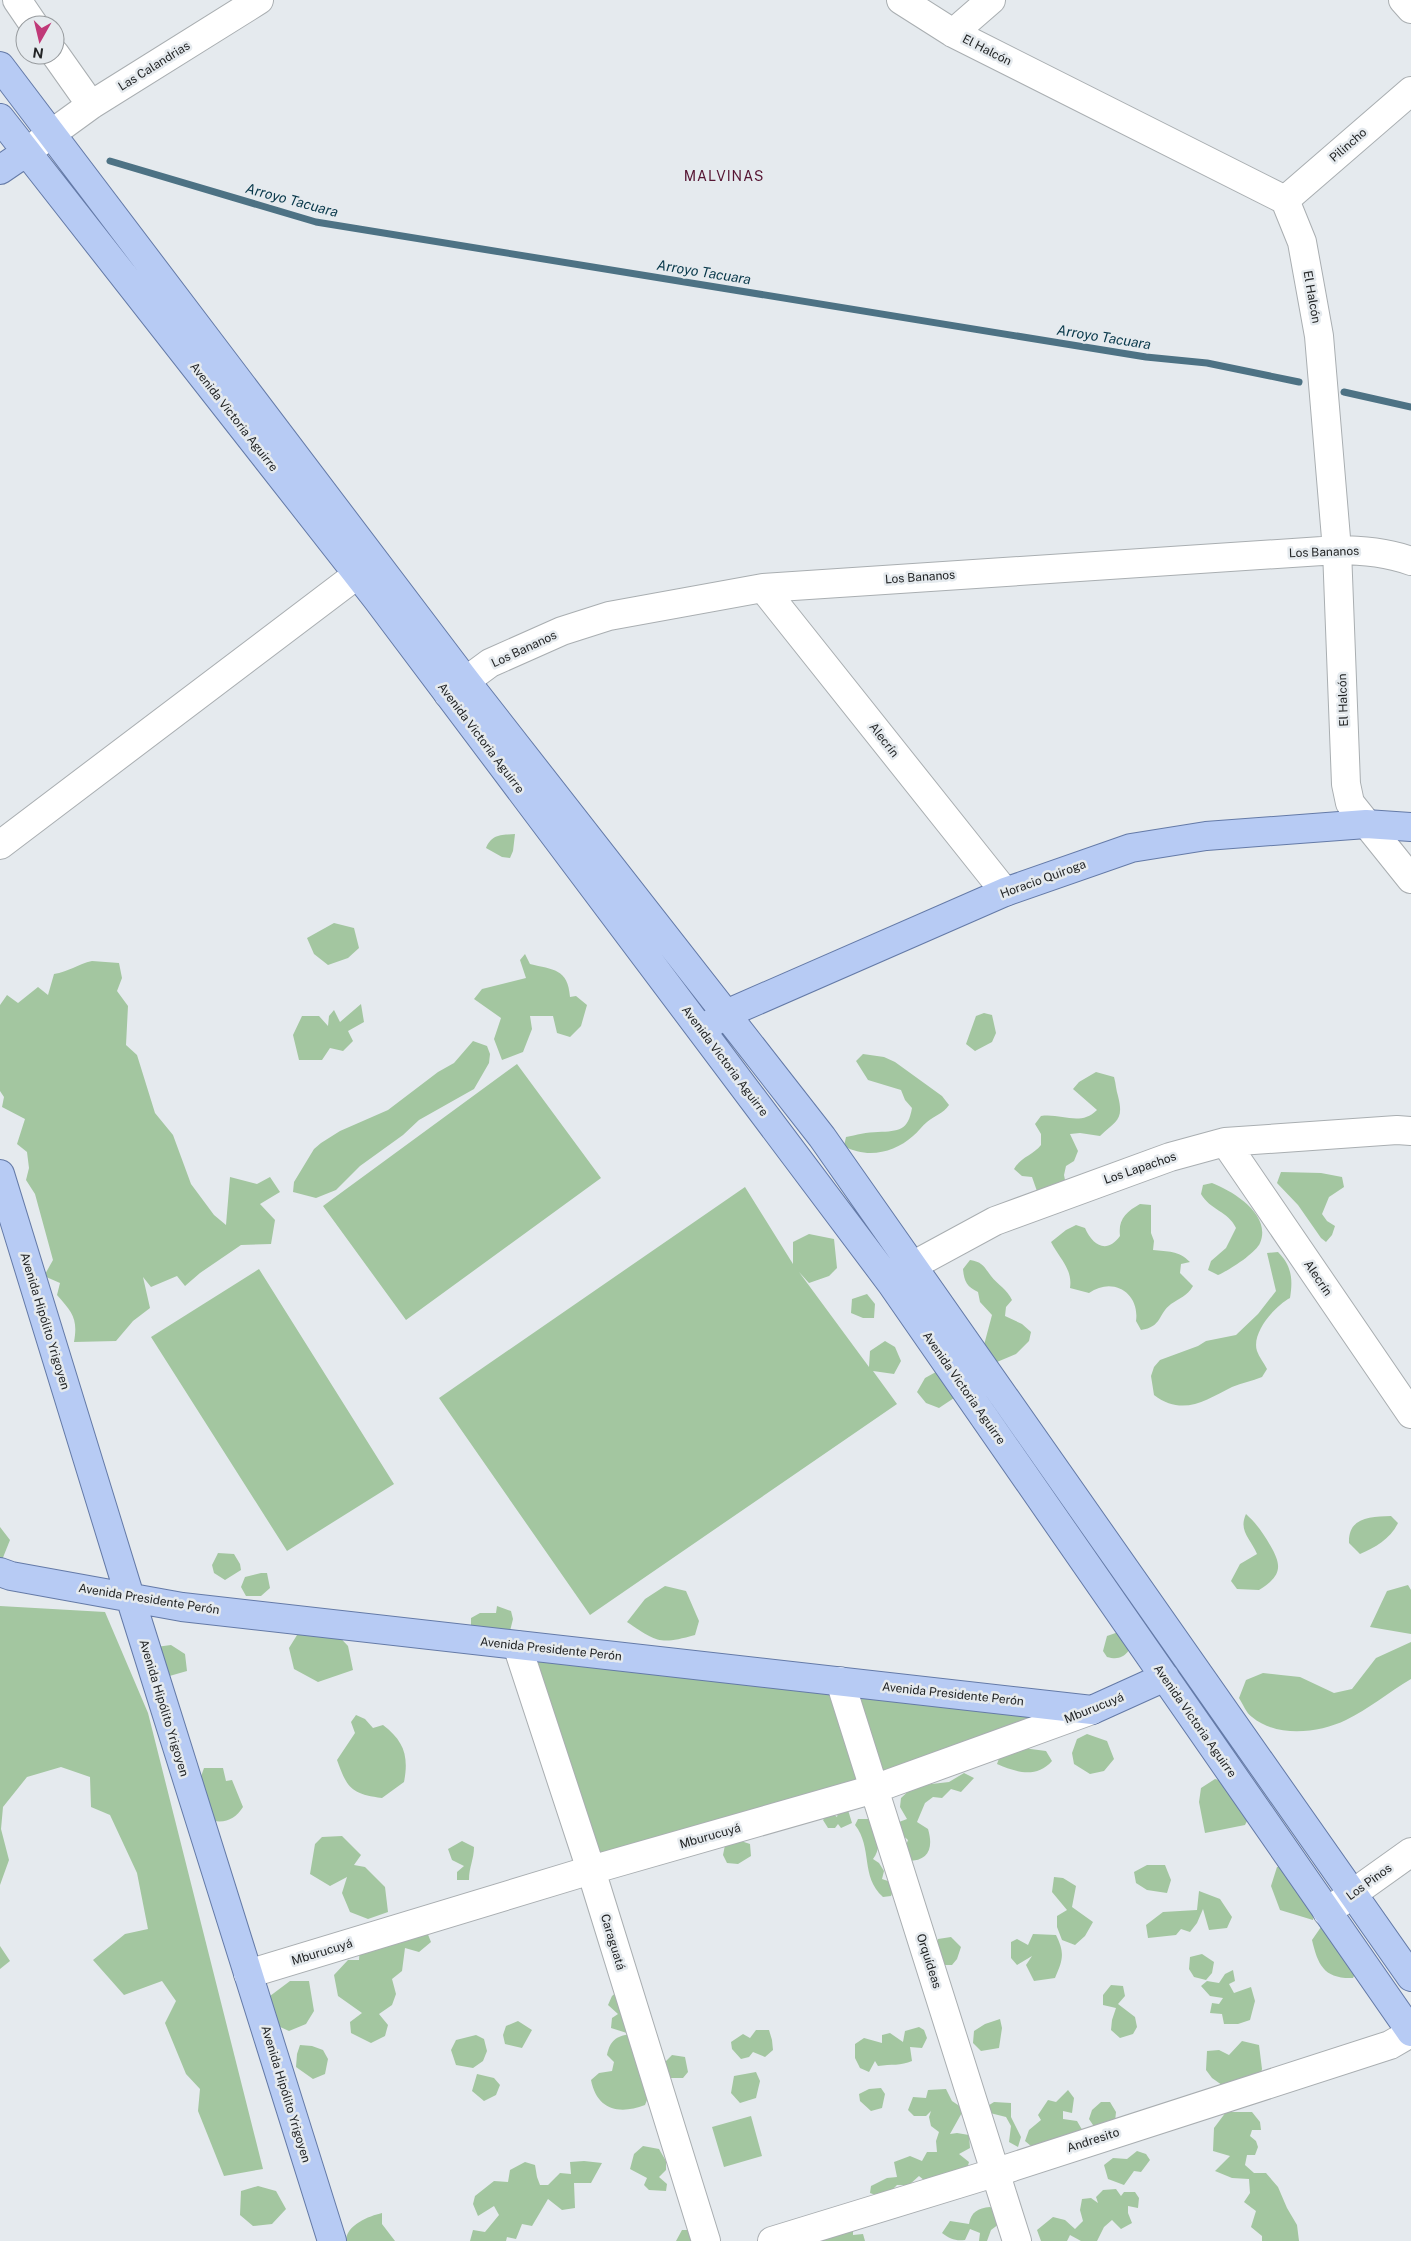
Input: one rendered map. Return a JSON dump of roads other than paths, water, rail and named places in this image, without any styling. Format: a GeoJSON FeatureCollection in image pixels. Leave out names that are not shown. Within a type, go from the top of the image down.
{"type":"FeatureCollection","features":[{"type":"Feature","properties":{"kind":"main road","name":"Avenida Victoria Aguirre"},"geometry":{"type":"LineString","coordinates":[[0,66],[457,687],[701,1030],[902,1274],[1411,1977]]}},
{"type":"Feature","properties":{"kind":"main road","name":"Avenida Victoria Aguirre"},"geometry":{"type":"LineString","coordinates":[[0,118],[358,574],[457,687],[726,1014],[822,1137],[902,1274],[1165,1677],[1411,2033]]}},
{"type":"Feature","properties":{"kind":"main road"},"geometry":{"type":"LineString","coordinates":[[0,170],[26,152]]}},
{"type":"Feature","properties":{"kind":"main road","name":"Horacio Quiroga"},"geometry":{"type":"LineString","coordinates":[[701,1030],[726,1014],[1005,892],[1132,848],[1206,836],[1366,824],[1411,827]]}},
{"type":"Feature","properties":{"kind":"main road","name":"Avenida Hipólito Yrigoyen"},"geometry":{"type":"LineString","coordinates":[[0,1174],[130,1597],[332,2241]]}},
{"type":"Feature","properties":{"kind":"main road","name":"Avenida Presidente Perón"},"geometry":{"type":"LineString","coordinates":[[4,1575],[182,1607],[1092,1710]]}},
{"type":"Feature","properties":{"kind":"main road","name":"Mburucuyá"},"geometry":{"type":"LineString","coordinates":[[1092,1710],[1165,1677]]}},
{"type":"Feature","properties":{"kind":"street"},"geometry":{"type":"LineString","coordinates":[[17,0],[27,15]]}},
{"type":"Feature","properties":{"kind":"street","name":"Las Calandrias"},"geometry":{"type":"LineString","coordinates":[[26,152],[50,133],[92,105],[259,0]]}},
{"type":"Feature","properties":{"kind":"street","name":"El Halcón"},"geometry":{"type":"LineString","coordinates":[[901,0],[954,33],[1285,200],[1302,242],[1319,336],[1337,550],[1346,784],[1350,803],[1411,879]]}},
{"type":"Feature","properties":{"kind":"street"},"geometry":{"type":"LineString","coordinates":[[954,33],[991,0]]}},
{"type":"Feature","properties":{"kind":"street"},"geometry":{"type":"LineString","coordinates":[[1403,0],[1411,9]]}},
{"type":"Feature","properties":{"kind":"street"},"geometry":{"type":"LineString","coordinates":[[63,65],[92,105]]}},
{"type":"Feature","properties":{"kind":"street","name":"Pilincho"},"geometry":{"type":"LineString","coordinates":[[1285,200],[1411,91]]}},
{"type":"Feature","properties":{"kind":"street","name":"Los Bananos"},"geometry":{"type":"LineString","coordinates":[[457,687],[490,663],[562,631],[609,616],[763,588],[1337,550],[1367,550],[1394,555],[1411,562]]}},
{"type":"Feature","properties":{"kind":"street"},"geometry":{"type":"LineString","coordinates":[[0,845],[358,574]]}},
{"type":"Feature","properties":{"kind":"street","name":"Alecrín"},"geometry":{"type":"LineString","coordinates":[[763,588],[1005,892]]}},
{"type":"Feature","properties":{"kind":"street","name":"Los Lapachos"},"geometry":{"type":"LineString","coordinates":[[902,1274],[995,1221],[1170,1157],[1226,1142],[1396,1130],[1411,1131]]}},
{"type":"Feature","properties":{"kind":"street","name":"Alecrín"},"geometry":{"type":"LineString","coordinates":[[1226,1142],[1411,1414]]}},
{"type":"Feature","properties":{"kind":"street","name":"Caraguatá"},"geometry":{"type":"LineString","coordinates":[[517,1645],[591,1870],[706,2241]]}},
{"type":"Feature","properties":{"kind":"street","name":"Orquídeas"},"geometry":{"type":"LineString","coordinates":[[840,1682],[997,2172],[1017,2241]]}},
{"type":"Feature","properties":{"kind":"street","name":"Mburucuyá"},"geometry":{"type":"LineString","coordinates":[[248,1974],[591,1870],[874,1789],[1092,1710]]}},
{"type":"Feature","properties":{"kind":"street","name":"Los Pinos"},"geometry":{"type":"LineString","coordinates":[[1328,1912],[1411,1852]]}},
{"type":"Feature","properties":{"kind":"street","name":"Andresito"},"geometry":{"type":"LineString","coordinates":[[772,2241],[997,2172],[1390,2045],[1411,2033]]}},
{"type":"Feature","properties":{"kind":"waterway","name":"Arroyo Tacuara"},"geometry":{"type":"LineString","coordinates":[[110,161],[316,222],[1146,357],[1207,363],[1299,382]]}},
{"type":"Feature","properties":{"kind":"waterway","name":"Arroyo Tacuara"},"geometry":{"type":"LineString","coordinates":[[1344,392],[1411,407]]}},
{"type":"Feature","properties":{"kind":"district","name":"MALVINAS"},"geometry":{"type":"Point","coordinates":[724,176]}}]}
